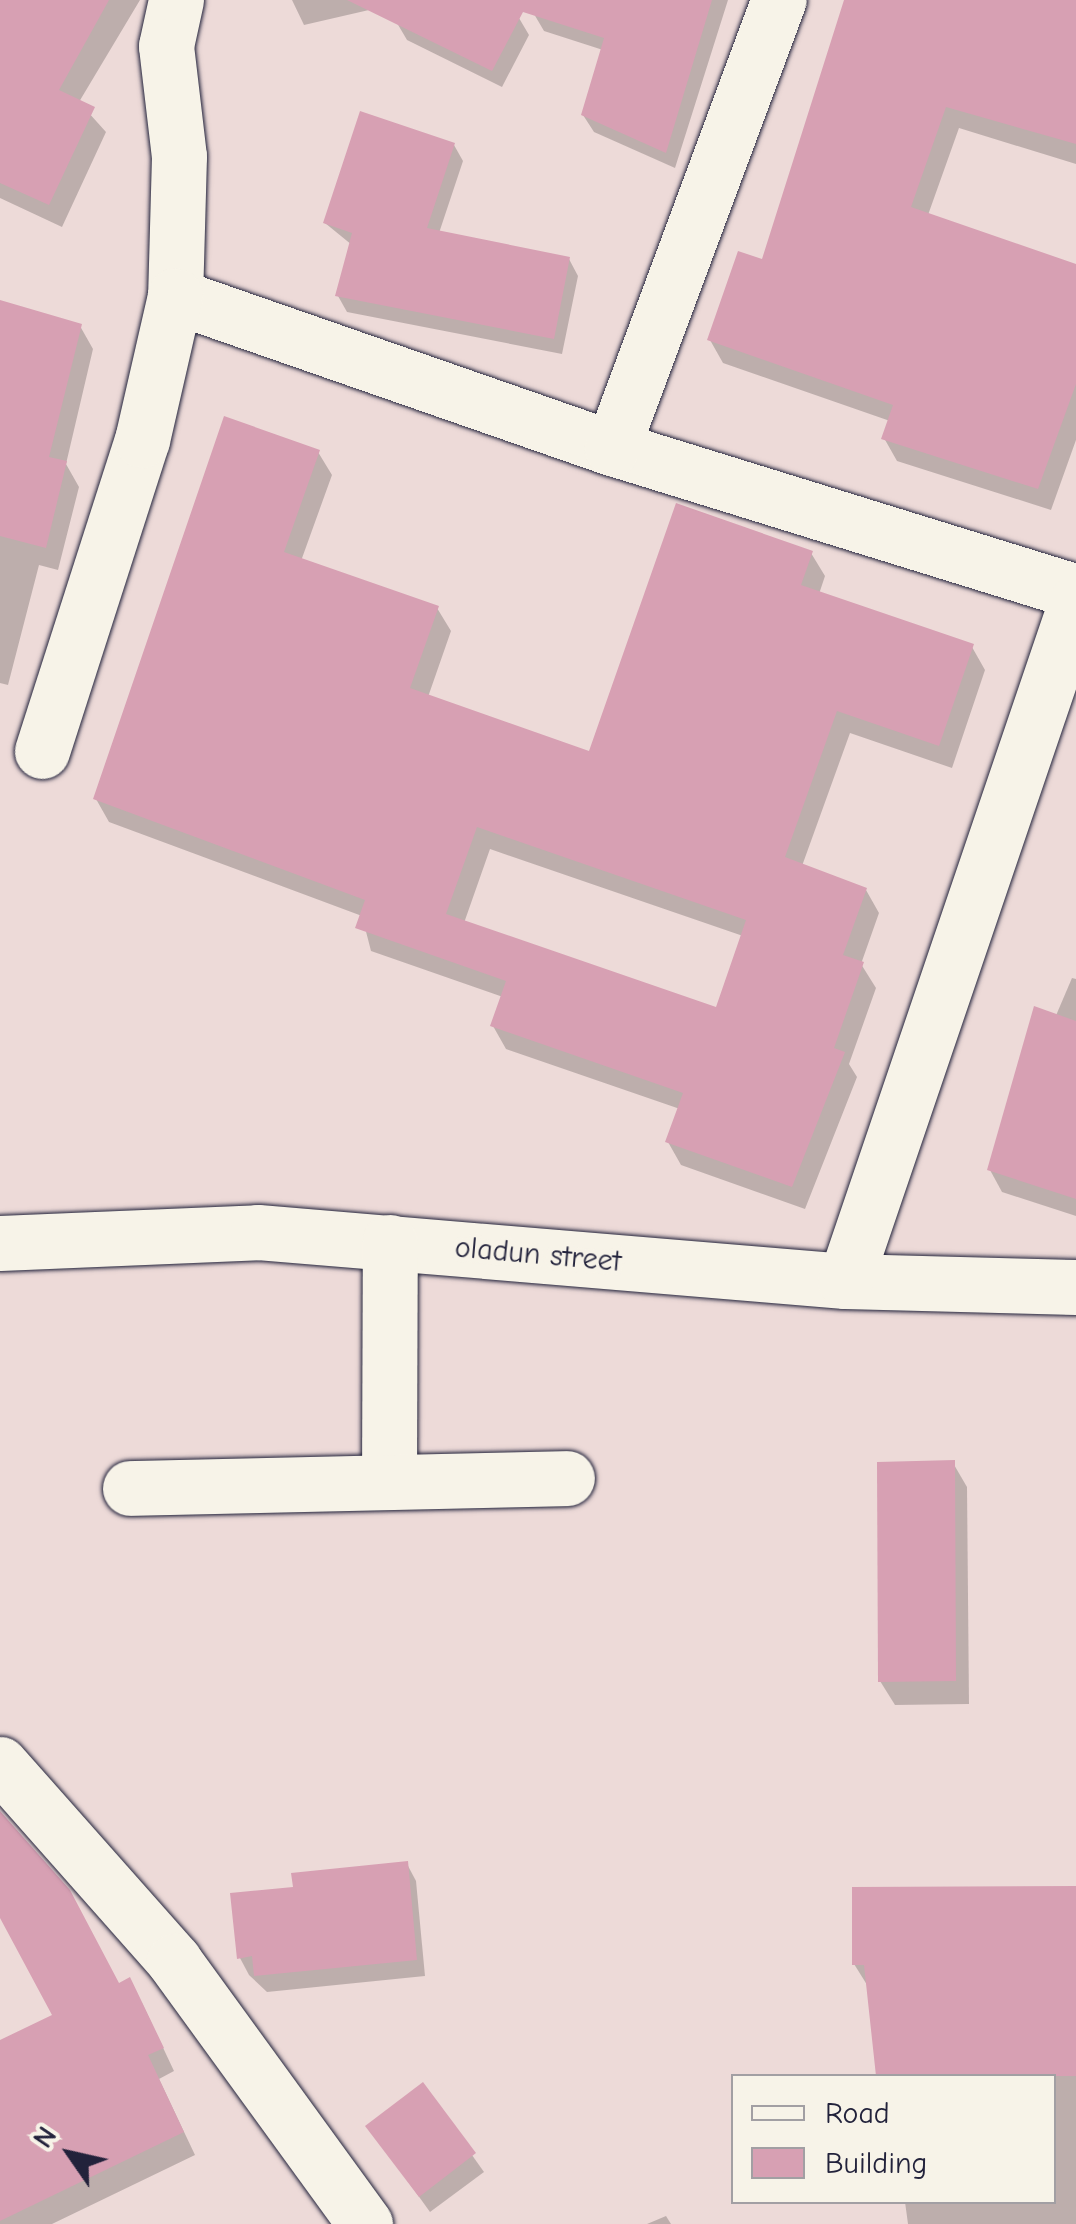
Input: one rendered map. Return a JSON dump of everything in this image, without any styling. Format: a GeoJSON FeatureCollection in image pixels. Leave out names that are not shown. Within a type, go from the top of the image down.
{"type":"FeatureCollection","features":[{"type":"Feature","properties":{"kind":"street"},"geometry":{"type":"LineString","coordinates":[[42,751],[142,440],[175,296],[179,156],[166,46],[176,0]]}},
{"type":"Feature","properties":{"kind":"street"},"geometry":{"type":"LineString","coordinates":[[612,448],[779,0]]}},
{"type":"Feature","properties":{"kind":"street"},"geometry":{"type":"LineString","coordinates":[[175,296],[612,448],[1076,592]]}},
{"type":"Feature","properties":{"kind":"street"},"geometry":{"type":"LineString","coordinates":[[845,1282],[1076,602]]}},
{"type":"Feature","properties":{"kind":"street","name":"oladun street"},"geometry":{"type":"LineString","coordinates":[[0,1243],[258,1232],[845,1282],[1076,1287]]}},
{"type":"Feature","properties":{"kind":"street"},"geometry":{"type":"LineString","coordinates":[[389,1482],[390,1242]]}},
{"type":"Feature","properties":{"kind":"street"},"geometry":{"type":"LineString","coordinates":[[130,1488],[567,1478]]}},
{"type":"Feature","properties":{"kind":"street"},"geometry":{"type":"LineString","coordinates":[[0,1764],[174,1961],[365,2224]]}},
{"type":"Feature","properties":{"kind":"building"},"geometry":{"type":"Polygon","coordinates":[[[0,0],[109,0],[59,90],[95,107],[49,205],[0,183],[0,0]]]}},
{"type":"Feature","properties":{"kind":"building"},"geometry":{"type":"Polygon","coordinates":[[[347,0],[712,0],[666,153],[581,115],[604,38],[523,12],[492,71],[347,0]]]}},
{"type":"Feature","properties":{"kind":"building"},"geometry":{"type":"Polygon","coordinates":[[[844,0],[1076,0],[1076,144],[946,107],[911,207],[1076,264],[1076,384],[1038,489],[881,439],[893,405],[707,340],[738,251],[762,259],[844,0]]]}},
{"type":"Feature","properties":{"kind":"building"},"geometry":{"type":"Polygon","coordinates":[[[360,111],[455,143],[427,228],[570,257],[554,339],[335,296],[352,233],[323,223],[360,111]]]}},
{"type":"Feature","properties":{"kind":"building"},"geometry":{"type":"Polygon","coordinates":[[[0,300],[82,324],[49,457],[67,461],[46,548],[0,536],[0,300]]]}},
{"type":"Feature","properties":{"kind":"building"},"geometry":{"type":"Polygon","coordinates":[[[224,416],[320,450],[284,552],[439,606],[410,688],[589,751],[676,503],[813,551],[801,585],[974,644],[939,746],[837,711],[785,857],[867,888],[843,955],[864,962],[834,1048],[845,1052],[792,1187],[665,1142],[683,1093],[490,1026],[506,981],[355,928],[365,900],[93,799],[224,416]],[[477,827],[446,914],[716,1007],[746,920],[477,827]]]}},
{"type":"Feature","properties":{"kind":"building"},"geometry":{"type":"Polygon","coordinates":[[[1034,1006],[1076,1021],[1076,1199],[987,1170],[1034,1006]]]}},
{"type":"Feature","properties":{"kind":"building"},"geometry":{"type":"Polygon","coordinates":[[[955,1460],[956,1681],[878,1682],[877,1462],[955,1460]]]}},
{"type":"Feature","properties":{"kind":"building"},"geometry":{"type":"Polygon","coordinates":[[[0,1811],[70,1890],[119,1983],[130,1977],[164,2048],[148,2055],[184,2132],[0,2221],[0,2040],[52,2015],[0,1918],[0,1811]]]}},
{"type":"Feature","properties":{"kind":"building"},"geometry":{"type":"Polygon","coordinates":[[[408,1861],[417,1960],[254,1976],[252,1956],[237,1959],[230,1893],[293,1887],[291,1873],[408,1861]]]}},
{"type":"Feature","properties":{"kind":"building"},"geometry":{"type":"Polygon","coordinates":[[[1076,1886],[1076,2076],[876,2074],[864,1965],[852,1965],[852,1887],[1076,1886]]]}},
{"type":"Feature","properties":{"kind":"building"},"geometry":{"type":"Polygon","coordinates":[[[423,2082],[476,2153],[419,2197],[365,2126],[423,2082]]]}}]}
